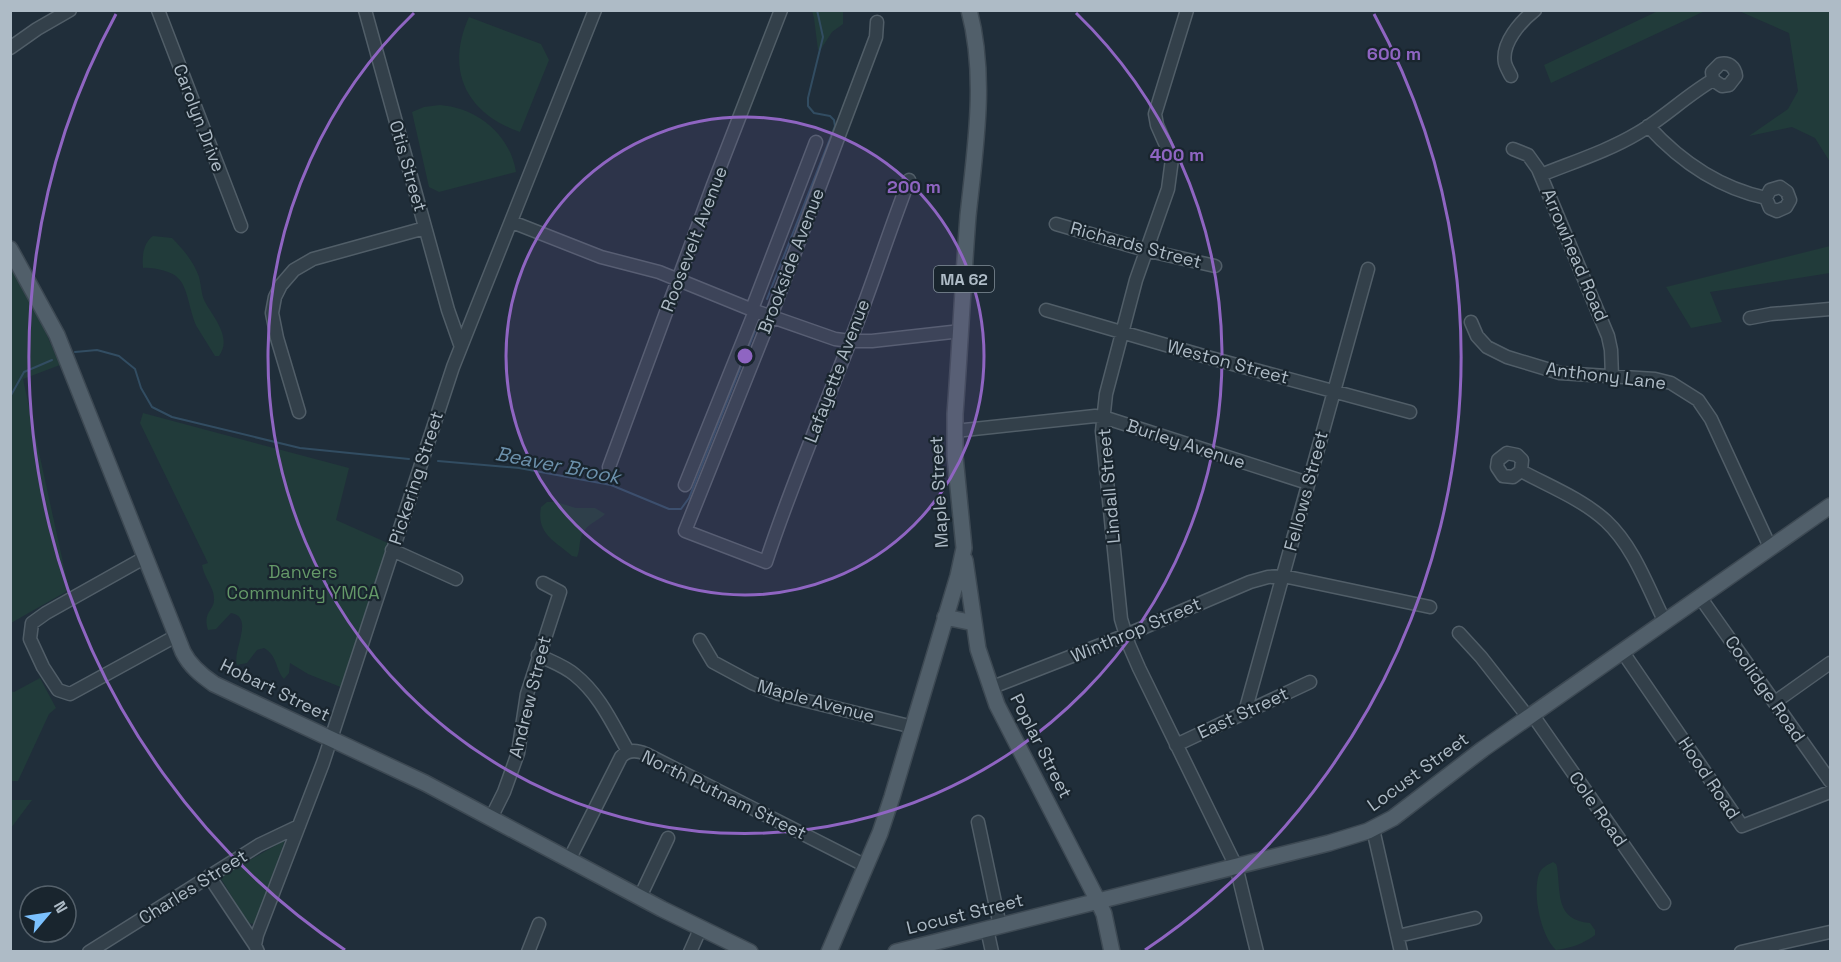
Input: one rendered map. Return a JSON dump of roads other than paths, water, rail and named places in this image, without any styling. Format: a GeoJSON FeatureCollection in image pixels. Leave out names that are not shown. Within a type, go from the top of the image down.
{"type":"FeatureCollection","features":[{"type":"Feature","properties":{"kind":"main road","name":"Maple Street"},"geometry":{"type":"LineString","coordinates":[[830,951],[892,798],[958,576],[964,548],[955,431],[978,92],[976,54],[969,10]]}},
{"type":"Feature","properties":{"kind":"main road","name":"Hobart Street"},"geometry":{"type":"LineString","coordinates":[[10,249],[48,315],[60,341],[176,636],[187,661],[200,674],[213,683],[425,783],[698,927],[750,951]]}},
{"type":"Feature","properties":{"kind":"main road","name":"Locust Street"},"geometry":{"type":"LineString","coordinates":[[896,951],[1329,843],[1373,829],[1393,819],[1483,749],[1830,506]]}},
{"type":"Feature","properties":{"kind":"main road","name":"Poplar Street"},"geometry":{"type":"LineString","coordinates":[[964,548],[978,649],[990,688],[1098,901],[1104,914],[1112,951]]}},
{"type":"Feature","properties":{"kind":"main road"},"geometry":{"type":"LineString","coordinates":[[945,617],[974,622]]}},
{"type":"Feature","properties":{"kind":"street"},"geometry":{"type":"LineString","coordinates":[[10,48],[70,10]]}},
{"type":"Feature","properties":{"kind":"street","name":"Carolyn Drive"},"geometry":{"type":"LineString","coordinates":[[158,10],[241,226]]}},
{"type":"Feature","properties":{"kind":"street","name":"Otis Street"},"geometry":{"type":"LineString","coordinates":[[365,10],[425,228],[461,347]]}},
{"type":"Feature","properties":{"kind":"street","name":"Pickering Street"},"geometry":{"type":"LineString","coordinates":[[256,948],[264,916],[331,738],[461,347],[595,10]]}},
{"type":"Feature","properties":{"kind":"street","name":"Roosevelt Avenue"},"geometry":{"type":"LineString","coordinates":[[609,467],[781,10]]}},
{"type":"Feature","properties":{"kind":"street","name":"Lindall Street"},"geometry":{"type":"LineString","coordinates":[[1187,10],[1155,114],[1157,125],[1172,159],[1168,189],[1145,250],[1122,332],[1106,394],[1102,431],[1121,619],[1139,668],[1236,866],[1257,951]]}},
{"type":"Feature","properties":{"kind":"street"},"geometry":{"type":"LineString","coordinates":[[1511,76],[1505,62],[1510,38],[1526,17],[1535,10]]}},
{"type":"Feature","properties":{"kind":"street","name":"Brookside Avenue"},"geometry":{"type":"LineString","coordinates":[[766,562],[685,531],[771,316],[876,37],[877,22]]}},
{"type":"Feature","properties":{"kind":"street"},"geometry":{"type":"LineString","coordinates":[[1541,175],[1604,150],[1648,126],[1713,80]]}},
{"type":"Feature","properties":{"kind":"street"},"geometry":{"type":"LineString","coordinates":[[1648,126],[1668,147],[1695,167],[1735,188],[1766,198]]}},
{"type":"Feature","properties":{"kind":"street","name":"Brookside Avenue"},"geometry":{"type":"LineString","coordinates":[[685,485],[816,142]]}},
{"type":"Feature","properties":{"kind":"street","name":"Arrowhead Road"},"geometry":{"type":"LineString","coordinates":[[1513,149],[1524,152],[1531,158],[1541,175],[1608,336],[1612,356],[1612,376]]}},
{"type":"Feature","properties":{"kind":"street","name":"Lafayette Avenue"},"geometry":{"type":"LineString","coordinates":[[766,562],[788,496],[850,341],[909,180]]}},
{"type":"Feature","properties":{"kind":"street"},"geometry":{"type":"LineString","coordinates":[[512,222],[601,257],[622,261],[678,280],[835,339],[872,341],[961,332]]}},
{"type":"Feature","properties":{"kind":"street","name":"Richards Street"},"geometry":{"type":"LineString","coordinates":[[1056,224],[1145,250],[1215,266]]}},
{"type":"Feature","properties":{"kind":"street"},"geometry":{"type":"LineString","coordinates":[[299,412],[272,313],[275,297],[281,285],[294,270],[313,259],[425,228]]}},
{"type":"Feature","properties":{"kind":"street","name":"Fellows Street"},"geometry":{"type":"LineString","coordinates":[[1245,712],[1368,269]]}},
{"type":"Feature","properties":{"kind":"street"},"geometry":{"type":"LineString","coordinates":[[1750,318],[1830,309]]}},
{"type":"Feature","properties":{"kind":"street","name":"Weston Street"},"geometry":{"type":"LineString","coordinates":[[1046,310],[1207,357],[1410,412]]}},
{"type":"Feature","properties":{"kind":"street"},"geometry":{"type":"LineString","coordinates":[[452,322],[460,323],[472,319]]}},
{"type":"Feature","properties":{"kind":"street","name":"Anthony Lane"},"geometry":{"type":"LineString","coordinates":[[1471,322],[1477,336],[1487,347],[1507,357],[1546,370],[1575,375],[1665,381],[1682,388],[1698,400],[1711,419],[1770,547]]}},
{"type":"Feature","properties":{"kind":"street","name":"Burley Avenue"},"geometry":{"type":"LineString","coordinates":[[955,431],[1103,417],[1308,483]]}},
{"type":"Feature","properties":{"kind":"street"},"geometry":{"type":"LineString","coordinates":[[1521,471],[1593,511],[1613,529],[1626,546],[1665,622]]}},
{"type":"Feature","properties":{"kind":"street"},"geometry":{"type":"LineString","coordinates":[[392,550],[456,579]]}},
{"type":"Feature","properties":{"kind":"street"},"geometry":{"type":"LineString","coordinates":[[144,558],[46,613],[32,623],[30,639],[43,668],[58,690],[70,694],[176,636]]}},
{"type":"Feature","properties":{"kind":"street"},"geometry":{"type":"LineString","coordinates":[[1283,576],[1430,607]]}},
{"type":"Feature","properties":{"kind":"street","name":"Winthrop Street"},"geometry":{"type":"LineString","coordinates":[[990,688],[1126,635],[1250,582],[1283,576]]}},
{"type":"Feature","properties":{"kind":"street","name":"Andrew Street"},"geometry":{"type":"LineString","coordinates":[[491,818],[504,792],[518,753],[527,694],[560,592],[543,583]]}},
{"type":"Feature","properties":{"kind":"street","name":"Coolidge Road"},"geometry":{"type":"LineString","coordinates":[[1700,597],[1830,781]]}},
{"type":"Feature","properties":{"kind":"street","name":"Cole Road"},"geometry":{"type":"LineString","coordinates":[[1459,633],[1530,716],[1664,903]]}},
{"type":"Feature","properties":{"kind":"street","name":"Maple Avenue"},"geometry":{"type":"LineString","coordinates":[[700,640],[713,662],[752,683],[798,699],[913,727]]}},
{"type":"Feature","properties":{"kind":"street","name":"Hood Road"},"geometry":{"type":"LineString","coordinates":[[1622,651],[1742,826],[1830,792]]}},
{"type":"Feature","properties":{"kind":"street"},"geometry":{"type":"LineString","coordinates":[[538,655],[573,673],[585,684],[597,697],[628,751]]}},
{"type":"Feature","properties":{"kind":"street"},"geometry":{"type":"LineString","coordinates":[[1775,702],[1830,663]]}},
{"type":"Feature","properties":{"kind":"street","name":"East Street"},"geometry":{"type":"LineString","coordinates":[[1176,745],[1310,682]]}},
{"type":"Feature","properties":{"kind":"street","name":"North Putnam Street"},"geometry":{"type":"LineString","coordinates":[[569,860],[621,757],[628,751],[639,751],[866,866]]}},
{"type":"Feature","properties":{"kind":"street"},"geometry":{"type":"LineString","coordinates":[[978,822],[994,928],[992,951]]}},
{"type":"Feature","properties":{"kind":"street","name":"Charles Street"},"geometry":{"type":"LineString","coordinates":[[89,951],[259,845],[299,826]]}},
{"type":"Feature","properties":{"kind":"street"},"geometry":{"type":"LineString","coordinates":[[1373,829],[1401,951]]}},
{"type":"Feature","properties":{"kind":"street"},"geometry":{"type":"LineString","coordinates":[[640,897],[668,838]]}},
{"type":"Feature","properties":{"kind":"street"},"geometry":{"type":"LineString","coordinates":[[209,876],[256,948]]}},
{"type":"Feature","properties":{"kind":"street"},"geometry":{"type":"LineString","coordinates":[[1398,936],[1475,918]]}},
{"type":"Feature","properties":{"kind":"street"},"geometry":{"type":"LineString","coordinates":[[528,951],[539,924]]}},
{"type":"Feature","properties":{"kind":"street"},"geometry":{"type":"LineString","coordinates":[[690,951],[698,934],[698,927]]}},
{"type":"Feature","properties":{"kind":"street"},"geometry":{"type":"LineString","coordinates":[[1741,951],[1830,932]]}},
{"type":"Feature","properties":{"kind":"waterway","name":"Beaver Brook"},"geometry":{"type":"LineString","coordinates":[[767,299],[835,126],[830,116],[814,113],[808,106],[823,37],[817,10]]}},
{"type":"Feature","properties":{"kind":"waterway","name":"Beaver Brook"},"geometry":{"type":"LineString","coordinates":[[438,461],[519,468],[611,485],[669,509],[681,509],[689,498],[759,321]]}},
{"type":"Feature","properties":{"kind":"waterway","name":"Beaver Brook"},"geometry":{"type":"LineString","coordinates":[[75,352],[97,350],[119,356],[135,369],[141,388],[152,407],[172,417],[300,448],[409,459]]}},
{"type":"Feature","properties":{"kind":"waterway","name":"Beaver Brook"},"geometry":{"type":"LineString","coordinates":[[10,397],[24,372],[52,360]]}},
{"type":"Feature","properties":{"kind":"park label","name":"Danvers Community YMCA"},"geometry":{"type":"Point","coordinates":[303,582]}}]}
